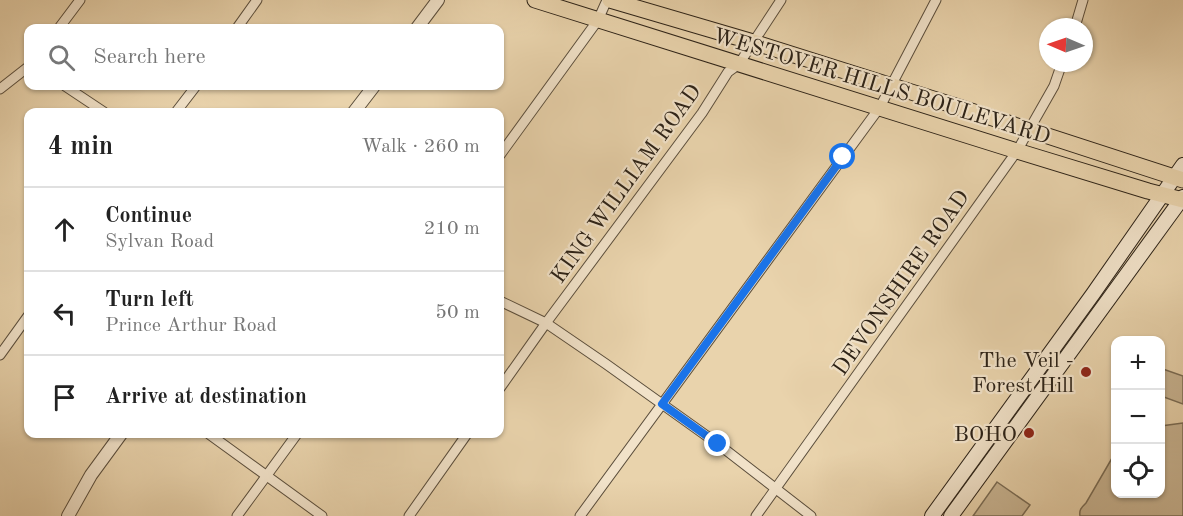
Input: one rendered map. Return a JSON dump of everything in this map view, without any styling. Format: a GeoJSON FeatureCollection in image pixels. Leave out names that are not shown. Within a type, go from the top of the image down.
{"type":"FeatureCollection","features":[{"type":"Feature","properties":{"kind":"main road","name":"WESTOVER HILLS BOULEVARD"},"geometry":{"type":"LineString","coordinates":[[535,0],[1017,151],[1182,199]]}},
{"type":"Feature","properties":{"kind":"main road","name":"WESTOVER HILLS BOULEVARD"},"geometry":{"type":"LineString","coordinates":[[608,0],[753,42],[1029,130],[1180,174]]}},
{"type":"Feature","properties":{"kind":"main road"},"geometry":{"type":"LineString","coordinates":[[932,516],[1180,174]]}},
{"type":"Feature","properties":{"kind":"main road"},"geometry":{"type":"LineString","coordinates":[[951,516],[1182,199]]}},
{"type":"Feature","properties":{"kind":"street"},"geometry":{"type":"LineString","coordinates":[[62,24],[80,0]]}},
{"type":"Feature","properties":{"kind":"street"},"geometry":{"type":"LineString","coordinates":[[240,24],[257,0]]}},
{"type":"Feature","properties":{"kind":"street"},"geometry":{"type":"LineString","coordinates":[[420,24],[438,0]]}},
{"type":"Feature","properties":{"kind":"street"},"geometry":{"type":"LineString","coordinates":[[504,149],[598,20],[608,0]]}},
{"type":"Feature","properties":{"kind":"street","name":"KING WILLIAM ROAD"},"geometry":{"type":"LineString","coordinates":[[504,382],[702,113],[728,72],[739,64],[781,0]]}},
{"type":"Feature","properties":{"kind":"street"},"geometry":{"type":"LineString","coordinates":[[580,516],[880,107],[936,0]]}},
{"type":"Feature","properties":{"kind":"street"},"geometry":{"type":"LineString","coordinates":[[1078,18],[1083,0]]}},
{"type":"Feature","properties":{"kind":"street"},"geometry":{"type":"LineString","coordinates":[[0,88],[24,70]]}},
{"type":"Feature","properties":{"kind":"street","name":"DEVONSHIRE ROAD"},"geometry":{"type":"LineString","coordinates":[[756,516],[1017,151],[1054,86],[1059,72]]}},
{"type":"Feature","properties":{"kind":"street"},"geometry":{"type":"LineString","coordinates":[[71,90],[98,108]]}},
{"type":"Feature","properties":{"kind":"street"},"geometry":{"type":"LineString","coordinates":[[179,108],[193,90]]}},
{"type":"Feature","properties":{"kind":"street"},"geometry":{"type":"LineString","coordinates":[[357,108],[371,90]]}},
{"type":"Feature","properties":{"kind":"street"},"geometry":{"type":"LineString","coordinates":[[504,303],[546,323],[606,364],[811,516]]}},
{"type":"Feature","properties":{"kind":"street"},"geometry":{"type":"LineString","coordinates":[[0,355],[24,322]]}},
{"type":"Feature","properties":{"kind":"street"},"geometry":{"type":"LineString","coordinates":[[68,516],[91,475],[118,438]]}},
{"type":"Feature","properties":{"kind":"street"},"geometry":{"type":"LineString","coordinates":[[215,438],[322,516]]}},
{"type":"Feature","properties":{"kind":"street"},"geometry":{"type":"LineString","coordinates":[[237,516],[294,438]]}},
{"type":"Feature","properties":{"kind":"street"},"geometry":{"type":"LineString","coordinates":[[408,516],[464,438]]}},
{"type":"Feature","properties":{"kind":"shaded area"},"geometry":{"type":"Polygon","coordinates":[[[1165,370],[1183,376],[1183,404],[1165,397],[1165,370]]]}},
{"type":"Feature","properties":{"kind":"shaded area"},"geometry":{"type":"Polygon","coordinates":[[[1183,423],[1183,516],[1080,516],[1081,509],[1111,460],[1111,498],[1165,498],[1165,425],[1183,423]]]}},
{"type":"Feature","properties":{"kind":"shaded area"},"geometry":{"type":"Polygon","coordinates":[[[997,482],[1030,505],[1022,516],[973,516],[997,482]]]}},
{"type":"Feature","properties":{"kind":"place","name":"The Veil - Forest Hill"},"geometry":{"type":"Point","coordinates":[1086,372]}},
{"type":"Feature","properties":{"kind":"place","name":"BOHO"},"geometry":{"type":"Point","coordinates":[1029,433]}},
{"type":"Feature","properties":{"kind":"route"},"geometry":{"type":"LineString","coordinates":[[718,444],[662,404],[843,157]]}}]}
